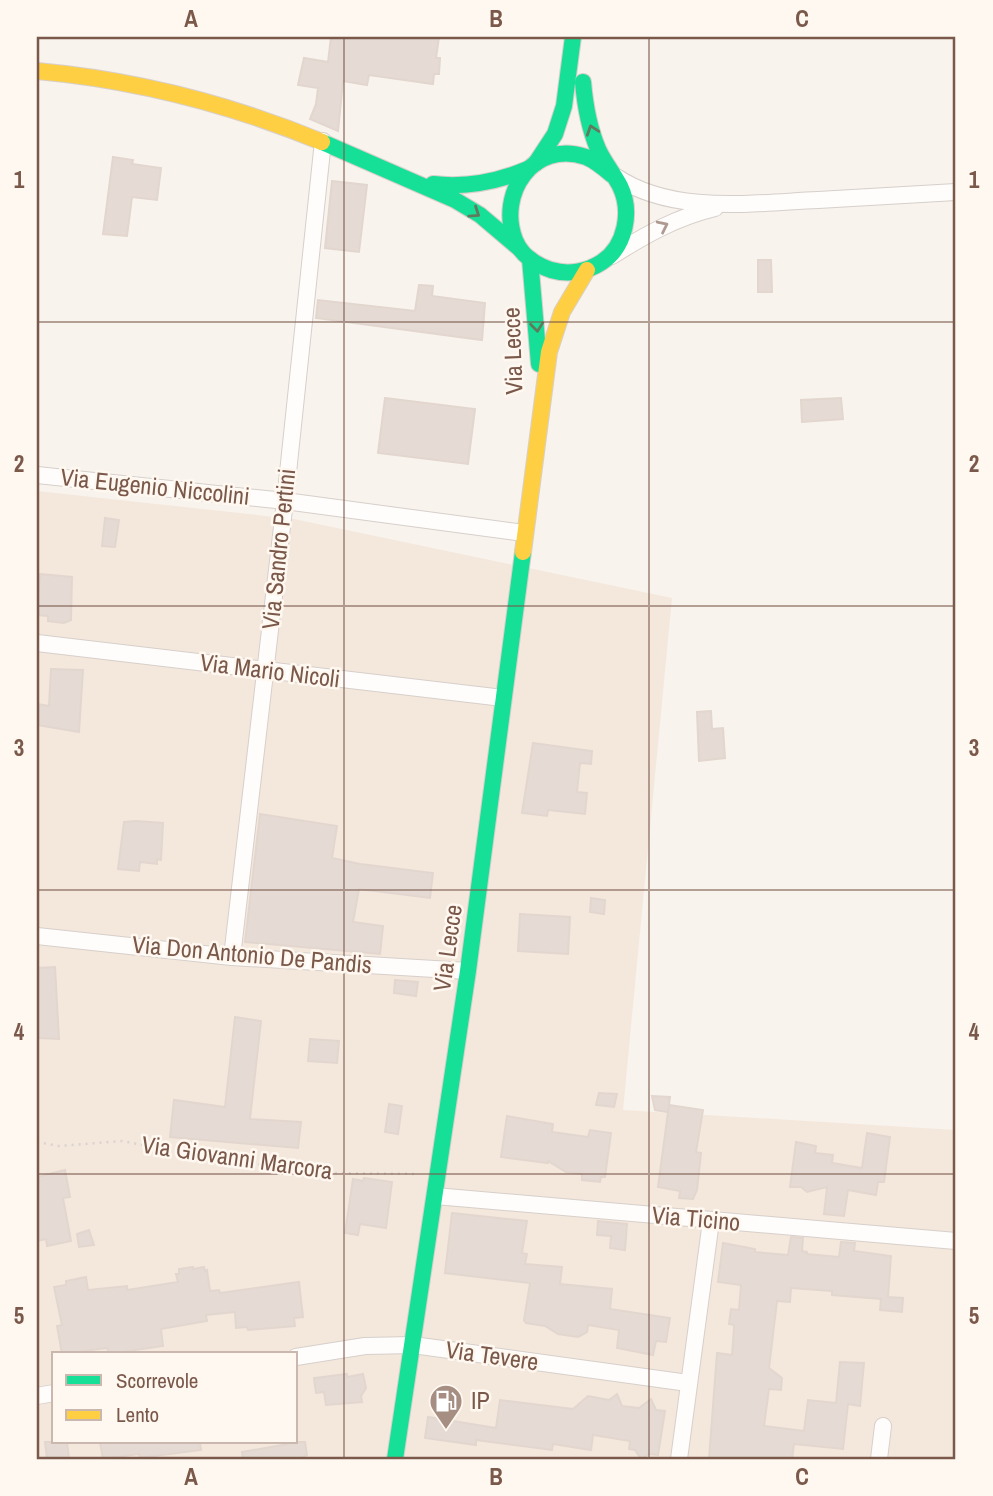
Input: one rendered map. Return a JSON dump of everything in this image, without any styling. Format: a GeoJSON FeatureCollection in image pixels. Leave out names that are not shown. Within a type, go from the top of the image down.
{"type":"FeatureCollection","features":[{"type":"Feature","properties":{"kind":"street"},"geometry":{"type":"LineString","coordinates":[[537,163],[555,134],[564,106],[573,37]]}},
{"type":"Feature","properties":{"kind":"street"},"geometry":{"type":"LineString","coordinates":[[525,254],[511,232],[508,215],[510,198],[517,182],[562,140],[570,125],[583,82],[589,37]]}},
{"type":"Feature","properties":{"kind":"street"},"geometry":{"type":"LineString","coordinates":[[37,71],[81,73],[151,87],[276,122],[473,210],[547,269],[567,273],[587,270],[638,239],[680,218],[734,204]]}},
{"type":"Feature","properties":{"kind":"street"},"geometry":{"type":"LineString","coordinates":[[583,82],[584,102],[590,126],[599,151],[622,191],[627,210],[625,229],[617,246],[604,260]]}},
{"type":"Feature","properties":{"kind":"street","name":"Via Sandro Pertini"},"geometry":{"type":"LineString","coordinates":[[232,957],[285,501],[323,141]]}},
{"type":"Feature","properties":{"kind":"street"},"geometry":{"type":"LineString","coordinates":[[391,172],[435,185],[479,185],[506,178],[564,154],[582,156],[599,163],[628,185],[670,198],[734,204],[956,192]]}},
{"type":"Feature","properties":{"kind":"street","name":"Via Lecce"},"geometry":{"type":"LineString","coordinates":[[525,254],[539,346],[536,440]]}},
{"type":"Feature","properties":{"kind":"street","name":"Via Lecce"},"geometry":{"type":"LineString","coordinates":[[395,1459],[468,971],[549,352],[568,301],[587,270]]}},
{"type":"Feature","properties":{"kind":"street","name":"Via Eugenio Niccolini"},"geometry":{"type":"LineString","coordinates":[[37,475],[285,501],[524,533]]}},
{"type":"Feature","properties":{"kind":"street","name":"Via Mario Nicoli"},"geometry":{"type":"LineString","coordinates":[[37,643],[503,698]]}},
{"type":"Feature","properties":{"kind":"street","name":"Via Don Antonio De Pandis"},"geometry":{"type":"LineString","coordinates":[[37,936],[232,957],[468,971]]}},
{"type":"Feature","properties":{"kind":"street","name":"Via Ticino"},"geometry":{"type":"LineString","coordinates":[[435,1196],[956,1241]]}},
{"type":"Feature","properties":{"kind":"street"},"geometry":{"type":"LineString","coordinates":[[679,1459],[711,1221]]}},
{"type":"Feature","properties":{"kind":"street","name":"Via Tevere"},"geometry":{"type":"LineString","coordinates":[[298,1357],[365,1346],[413,1345],[688,1383]]}},
{"type":"Feature","properties":{"kind":"street"},"geometry":{"type":"LineString","coordinates":[[879,1459],[883,1426]]}},
{"type":"Feature","properties":{"kind":"path","name":"Via Giovanni Marcora"},"geometry":{"type":"LineString","coordinates":[[37,1142],[59,1146],[122,1141],[222,1160],[335,1173],[439,1174]]}},
{"type":"Feature","properties":{"kind":"shaded area"},"geometry":{"type":"Polygon","coordinates":[[[37,491],[294,519],[672,598],[623,1110],[956,1130],[956,1459],[37,1459],[37,491]]]}},
{"type":"Feature","properties":{"kind":"building"},"geometry":{"type":"Polygon","coordinates":[[[331,37],[439,37],[436,58],[440,58],[439,74],[434,74],[433,84],[369,75],[367,85],[343,81],[338,131],[310,119],[318,88],[298,85],[304,58],[328,62],[331,37]]]}},
{"type":"Feature","properties":{"kind":"building"},"geometry":{"type":"Polygon","coordinates":[[[113,157],[133,160],[132,164],[161,168],[157,200],[132,197],[127,236],[103,234],[113,157]]]}},
{"type":"Feature","properties":{"kind":"building"},"geometry":{"type":"Polygon","coordinates":[[[332,181],[367,185],[359,252],[325,248],[332,181]]]}},
{"type":"Feature","properties":{"kind":"building"},"geometry":{"type":"Polygon","coordinates":[[[758,260],[771,260],[772,292],[758,292],[758,260]]]}},
{"type":"Feature","properties":{"kind":"building"},"geometry":{"type":"Polygon","coordinates":[[[419,285],[433,286],[432,296],[485,303],[482,340],[316,318],[318,300],[415,311],[419,285]]]}},
{"type":"Feature","properties":{"kind":"building"},"geometry":{"type":"Polygon","coordinates":[[[385,398],[475,409],[468,464],[378,453],[385,398]]]}},
{"type":"Feature","properties":{"kind":"building"},"geometry":{"type":"Polygon","coordinates":[[[841,398],[843,419],[802,422],[801,400],[841,398]]]}},
{"type":"Feature","properties":{"kind":"building"},"geometry":{"type":"Polygon","coordinates":[[[105,518],[119,520],[115,547],[102,546],[105,518]]]}},
{"type":"Feature","properties":{"kind":"building"},"geometry":{"type":"Polygon","coordinates":[[[40,574],[72,577],[71,620],[64,623],[48,621],[48,616],[37,615],[40,574]]]}},
{"type":"Feature","properties":{"kind":"building"},"geometry":{"type":"Polygon","coordinates":[[[51,669],[83,670],[79,732],[37,725],[37,704],[49,706],[51,669]]]}},
{"type":"Feature","properties":{"kind":"building"},"geometry":{"type":"Polygon","coordinates":[[[711,711],[712,729],[723,728],[725,758],[699,761],[697,712],[711,711]]]}},
{"type":"Feature","properties":{"kind":"building"},"geometry":{"type":"Polygon","coordinates":[[[533,743],[592,751],[591,764],[580,763],[577,792],[587,793],[585,814],[548,810],[547,816],[522,813],[533,743]]]}},
{"type":"Feature","properties":{"kind":"building"},"geometry":{"type":"Polygon","coordinates":[[[260,814],[337,826],[332,858],[433,873],[430,898],[359,889],[353,922],[383,926],[380,954],[245,942],[260,814]]]}},
{"type":"Feature","properties":{"kind":"building"},"geometry":{"type":"Polygon","coordinates":[[[124,822],[163,823],[161,860],[157,859],[157,864],[140,862],[139,871],[118,869],[124,822]]]}},
{"type":"Feature","properties":{"kind":"building"},"geometry":{"type":"Polygon","coordinates":[[[591,898],[605,900],[604,914],[590,912],[591,898]]]}},
{"type":"Feature","properties":{"kind":"building"},"geometry":{"type":"Polygon","coordinates":[[[520,914],[570,917],[568,954],[518,951],[520,914]]]}},
{"type":"Feature","properties":{"kind":"building"},"geometry":{"type":"Polygon","coordinates":[[[55,967],[59,1039],[37,1038],[37,968],[55,967]]]}},
{"type":"Feature","properties":{"kind":"building"},"geometry":{"type":"Polygon","coordinates":[[[395,980],[418,982],[416,996],[394,993],[395,980]]]}},
{"type":"Feature","properties":{"kind":"building"},"geometry":{"type":"Polygon","coordinates":[[[235,1017],[261,1021],[250,1119],[301,1122],[298,1148],[170,1137],[174,1100],[225,1107],[235,1017]]]}},
{"type":"Feature","properties":{"kind":"building"},"geometry":{"type":"Polygon","coordinates":[[[310,1039],[339,1041],[337,1063],[308,1061],[310,1039]]]}},
{"type":"Feature","properties":{"kind":"building"},"geometry":{"type":"Polygon","coordinates":[[[599,1093],[617,1094],[614,1107],[596,1105],[599,1093]]]}},
{"type":"Feature","properties":{"kind":"building"},"geometry":{"type":"Polygon","coordinates":[[[652,1096],[670,1097],[668,1112],[655,1110],[652,1096]]]}},
{"type":"Feature","properties":{"kind":"building"},"geometry":{"type":"Polygon","coordinates":[[[389,1104],[402,1106],[398,1134],[385,1132],[389,1104]]]}},
{"type":"Feature","properties":{"kind":"building"},"geometry":{"type":"Polygon","coordinates":[[[669,1105],[703,1110],[696,1152],[701,1153],[697,1190],[693,1199],[679,1198],[680,1191],[658,1187],[669,1105]]]}},
{"type":"Feature","properties":{"kind":"building"},"geometry":{"type":"Polygon","coordinates":[[[507,1116],[553,1124],[552,1132],[588,1137],[590,1130],[611,1133],[605,1177],[601,1177],[600,1182],[582,1180],[582,1174],[566,1172],[548,1161],[501,1157],[507,1116]]]}},
{"type":"Feature","properties":{"kind":"building"},"geometry":{"type":"Polygon","coordinates":[[[867,1133],[890,1137],[884,1182],[878,1182],[876,1195],[848,1190],[844,1216],[824,1214],[827,1187],[807,1192],[801,1187],[790,1187],[796,1142],[816,1146],[815,1153],[833,1155],[832,1163],[862,1168],[867,1133]]]}},
{"type":"Feature","properties":{"kind":"building"},"geometry":{"type":"Polygon","coordinates":[[[65,1170],[70,1197],[63,1198],[71,1241],[47,1246],[46,1239],[37,1241],[37,1177],[65,1170]]]}},
{"type":"Feature","properties":{"kind":"building"},"geometry":{"type":"Polygon","coordinates":[[[364,1178],[392,1182],[386,1228],[360,1224],[358,1235],[345,1233],[353,1179],[363,1181],[364,1178]]]}},
{"type":"Feature","properties":{"kind":"building"},"geometry":{"type":"Polygon","coordinates":[[[452,1213],[527,1221],[522,1253],[527,1254],[525,1264],[562,1267],[560,1284],[612,1289],[610,1309],[670,1318],[666,1342],[656,1341],[653,1355],[617,1348],[619,1330],[588,1325],[587,1332],[578,1337],[558,1334],[545,1326],[526,1323],[524,1320],[530,1283],[445,1273],[452,1213]]]}},
{"type":"Feature","properties":{"kind":"building"},"geometry":{"type":"Polygon","coordinates":[[[598,1221],[627,1224],[625,1250],[610,1248],[611,1236],[597,1235],[598,1221]]]}},
{"type":"Feature","properties":{"kind":"building"},"geometry":{"type":"Polygon","coordinates":[[[89,1230],[94,1245],[79,1247],[77,1234],[89,1230]]]}},
{"type":"Feature","properties":{"kind":"building"},"geometry":{"type":"Polygon","coordinates":[[[791,1237],[803,1238],[802,1251],[807,1254],[839,1257],[841,1242],[855,1243],[854,1251],[891,1256],[888,1297],[903,1298],[902,1312],[880,1310],[881,1299],[791,1288],[790,1302],[777,1301],[769,1368],[782,1378],[781,1390],[769,1389],[764,1426],[804,1431],[808,1400],[836,1403],[840,1362],[864,1363],[860,1406],[848,1404],[843,1449],[794,1444],[792,1459],[709,1459],[717,1353],[732,1355],[734,1325],[729,1324],[731,1309],[739,1310],[741,1285],[718,1282],[723,1243],[755,1249],[755,1252],[788,1255],[791,1237]]]}},
{"type":"Feature","properties":{"kind":"building"},"geometry":{"type":"Polygon","coordinates":[[[204,1267],[205,1271],[207,1270],[210,1291],[219,1290],[220,1293],[299,1282],[303,1317],[294,1318],[295,1326],[248,1330],[247,1327],[236,1328],[235,1312],[206,1315],[207,1321],[161,1329],[163,1346],[122,1352],[108,1352],[107,1348],[62,1352],[57,1326],[62,1325],[54,1287],[66,1285],[66,1281],[86,1277],[88,1290],[127,1286],[127,1290],[178,1282],[176,1274],[179,1274],[179,1269],[204,1267]]]}},
{"type":"Feature","properties":{"kind":"building"},"geometry":{"type":"Polygon","coordinates":[[[347,1374],[347,1377],[363,1374],[366,1388],[361,1396],[362,1402],[326,1405],[324,1392],[316,1393],[314,1378],[347,1374]]]}},
{"type":"Feature","properties":{"kind":"building"},"geometry":{"type":"Polygon","coordinates":[[[617,1394],[622,1406],[639,1408],[651,1399],[656,1410],[665,1411],[658,1455],[649,1454],[641,1459],[635,1450],[629,1449],[630,1441],[593,1435],[591,1450],[553,1444],[552,1450],[476,1440],[476,1445],[425,1438],[428,1417],[496,1428],[500,1400],[573,1409],[588,1396],[609,1400],[617,1394]]]}},
{"type":"Feature","properties":{"kind":"building"},"geometry":{"type":"Polygon","coordinates":[[[45,1442],[67,1444],[69,1459],[47,1459],[45,1442]]]}},
{"type":"Feature","properties":{"kind":"building"},"geometry":{"type":"Polygon","coordinates":[[[305,1442],[307,1455],[299,1459],[243,1459],[242,1452],[305,1442]]]}},
{"type":"Feature","properties":{"kind":"building"},"geometry":{"type":"Polygon","coordinates":[[[100,1444],[200,1444],[201,1450],[140,1458],[139,1454],[103,1459],[100,1444]]]}},
{"type":"Feature","properties":{"kind":"traffic: fast"},"geometry":{"type":"LineString","coordinates":[[536,163],[555,134],[564,106],[573,37]]}},
{"type":"Feature","properties":{"kind":"traffic: fast"},"geometry":{"type":"LineString","coordinates":[[583,82],[595,141],[624,196],[626,217],[621,238],[617,247],[602,262],[577,272],[557,272],[545,268],[521,250],[515,240],[511,205],[524,174],[535,163],[550,156],[567,154],[586,157],[612,175]]}},
{"type":"Feature","properties":{"kind":"traffic: fast"},"geometry":{"type":"LineString","coordinates":[[322,142],[455,200],[480,215],[519,248]]}},
{"type":"Feature","properties":{"kind":"traffic: fast"},"geometry":{"type":"LineString","coordinates":[[433,184],[482,183],[528,169]]}},
{"type":"Feature","properties":{"kind":"traffic: fast"},"geometry":{"type":"LineString","coordinates":[[530,259],[539,364]]}},
{"type":"Feature","properties":{"kind":"traffic: fast"},"geometry":{"type":"LineString","coordinates":[[395,1459],[468,971],[523,552]]}},
{"type":"Feature","properties":{"kind":"traffic: slow"},"geometry":{"type":"LineString","coordinates":[[37,71],[146,87],[253,116],[322,142]]}},
{"type":"Feature","properties":{"kind":"traffic: slow"},"geometry":{"type":"LineString","coordinates":[[523,552],[549,352],[562,312],[587,270]]}},
{"type":"Feature","properties":{"kind":"place","name":"IP"},"geometry":{"type":"Point","coordinates":[446,1431]}}]}
